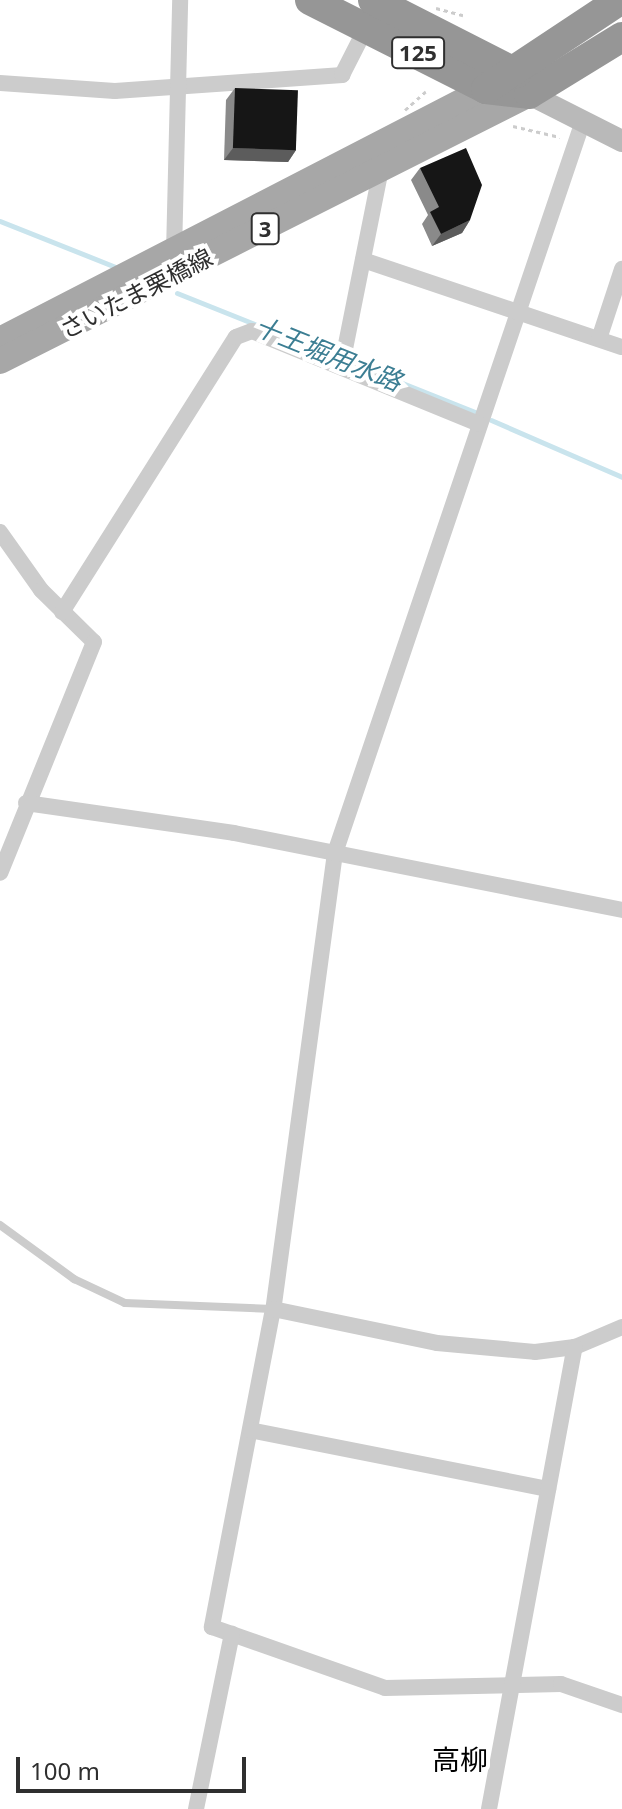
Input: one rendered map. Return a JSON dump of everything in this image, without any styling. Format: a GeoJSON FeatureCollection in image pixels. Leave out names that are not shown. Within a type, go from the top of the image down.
{"type":"FeatureCollection","features":[{"type":"Feature","properties":{"kind":"highway","name":"125"},"geometry":{"type":"LineString","coordinates":[[310,0],[370,13],[522,84]]}},
{"type":"Feature","properties":{"kind":"highway"},"geometry":{"type":"LineString","coordinates":[[522,84],[620,0]]}},
{"type":"Feature","properties":{"kind":"highway","name":"125"},"geometry":{"type":"LineString","coordinates":[[370,13],[486,89]]}},
{"type":"Feature","properties":{"kind":"highway"},"geometry":{"type":"LineString","coordinates":[[486,89],[522,84],[622,37]]}},
{"type":"Feature","properties":{"kind":"main road"},"geometry":{"type":"LineString","coordinates":[[522,84],[622,141]]}},
{"type":"Feature","properties":{"kind":"main road","name":"さいたま栗橋線"},"geometry":{"type":"LineString","coordinates":[[0,361],[380,174],[522,84]]}},
{"type":"Feature","properties":{"kind":"main road","name":"さいたま栗橋線"},"geometry":{"type":"LineString","coordinates":[[0,340],[174,253],[486,89]]}},
{"type":"Feature","properties":{"kind":"street"},"geometry":{"type":"LineString","coordinates":[[174,253],[180,0]]}},
{"type":"Feature","properties":{"kind":"street"},"geometry":{"type":"LineString","coordinates":[[0,83],[180,87],[342,75],[370,13]]}},
{"type":"Feature","properties":{"kind":"street"},"geometry":{"type":"LineString","coordinates":[[583,121],[335,853],[273,1309],[212,1627],[385,1688],[573,1686],[622,1705]]}},
{"type":"Feature","properties":{"kind":"street"},"geometry":{"type":"LineString","coordinates":[[345,349],[380,174]]}},
{"type":"Feature","properties":{"kind":"street"},"geometry":{"type":"LineString","coordinates":[[363,260],[622,347]]}},
{"type":"Feature","properties":{"kind":"street"},"geometry":{"type":"LineString","coordinates":[[599,339],[622,269]]}},
{"type":"Feature","properties":{"kind":"street"},"geometry":{"type":"LineString","coordinates":[[62,612],[236,337],[252,331],[479,424]]}},
{"type":"Feature","properties":{"kind":"street"},"geometry":{"type":"LineString","coordinates":[[0,532],[62,612],[94,642],[0,873]]}},
{"type":"Feature","properties":{"kind":"street"},"geometry":{"type":"LineString","coordinates":[[26,803],[335,853],[622,910]]}},
{"type":"Feature","properties":{"kind":"street"},"geometry":{"type":"LineString","coordinates":[[273,1309],[437,1343],[535,1352],[575,1347],[622,1327]]}},
{"type":"Feature","properties":{"kind":"street"},"geometry":{"type":"LineString","coordinates":[[489,1809],[575,1347]]}},
{"type":"Feature","properties":{"kind":"street"},"geometry":{"type":"LineString","coordinates":[[250,1430],[548,1489]]}},
{"type":"Feature","properties":{"kind":"street"},"geometry":{"type":"LineString","coordinates":[[196,1809],[232,1634]]}},
{"type":"Feature","properties":{"kind":"lane"},"geometry":{"type":"LineString","coordinates":[[0,1225],[74,1279],[125,1303],[273,1309]]}},
{"type":"Feature","properties":{"kind":"building"},"geometry":{"type":"Polygon","coordinates":[[[235,88],[298,90],[296,150],[233,148],[235,88]]]}},
{"type":"Feature","properties":{"kind":"building"},"geometry":{"type":"Polygon","coordinates":[[[466,148],[482,185],[470,220],[441,234],[430,212],[439,207],[420,168],[466,148]]]}},
{"type":"Feature","properties":{"kind":"waterway","name":"十王堀用水路"},"geometry":{"type":"LineString","coordinates":[[0,221],[118,268]]}},
{"type":"Feature","properties":{"kind":"waterway","name":"十王堀用水路"},"geometry":{"type":"LineString","coordinates":[[177,293],[479,414]]}},
{"type":"Feature","properties":{"kind":"waterway","name":"十王堀用水路"},"geometry":{"type":"LineString","coordinates":[[491,420],[622,477]]}},
{"type":"Feature","properties":{"kind":"district","name":"高柳"},"geometry":{"type":"Point","coordinates":[460,1759]}}]}
